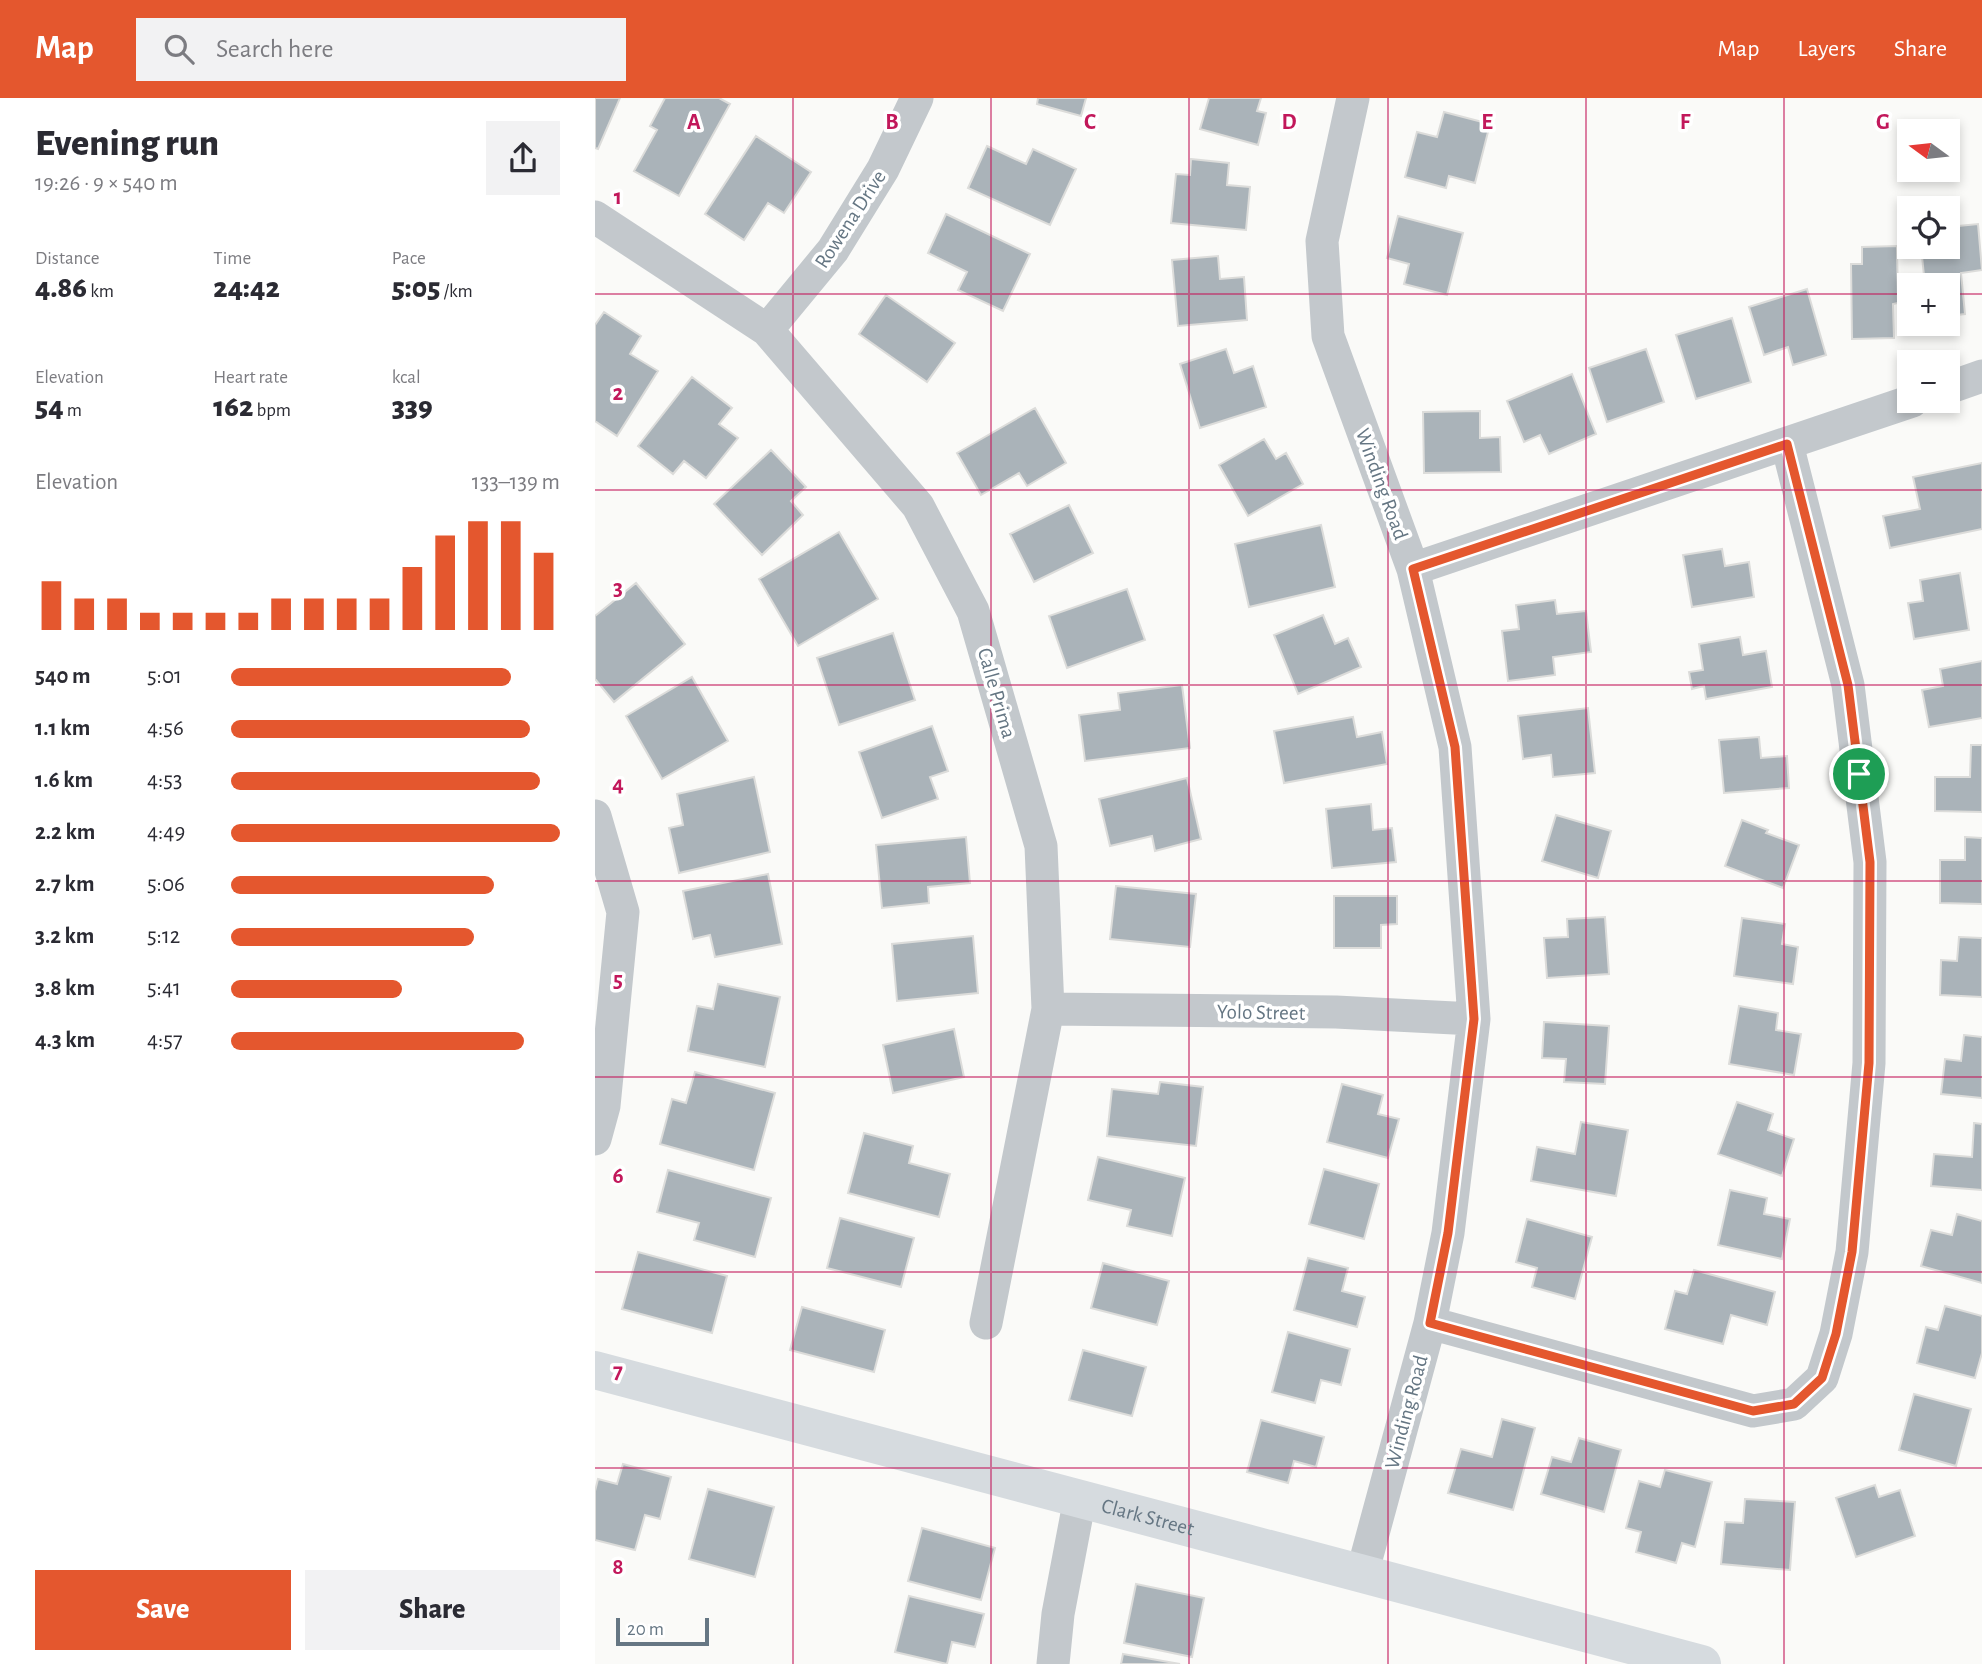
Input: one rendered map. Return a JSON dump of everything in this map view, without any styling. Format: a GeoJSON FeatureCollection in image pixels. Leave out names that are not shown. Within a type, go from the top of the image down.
{"type":"FeatureCollection","features":[{"type":"Feature","properties":{"kind":"street","name":"Rowena Drive"},"geometry":{"type":"LineString","coordinates":[[767,330],[833,250],[883,169],[917,98]]}},
{"type":"Feature","properties":{"kind":"street","name":"Winding Road"},"geometry":{"type":"LineString","coordinates":[[1353,98],[1322,241],[1328,335],[1413,569],[1455,747],[1474,1019],[1448,1233],[1430,1323],[1362,1574]]}},
{"type":"Feature","properties":{"kind":"street","name":"Calle Prima"},"geometry":{"type":"LineString","coordinates":[[595,217],[767,330],[918,506],[973,611],[1041,846],[1048,1009],[986,1323]]}},
{"type":"Feature","properties":{"kind":"street"},"geometry":{"type":"LineString","coordinates":[[1960,384],[1982,376]]}},
{"type":"Feature","properties":{"kind":"street"},"geometry":{"type":"LineString","coordinates":[[1413,569],[1897,406]]}},
{"type":"Feature","properties":{"kind":"street"},"geometry":{"type":"LineString","coordinates":[[1430,1323],[1753,1411],[1794,1404],[1822,1378],[1836,1334],[1852,1252],[1869,1063],[1870,862],[1848,685],[1787,444]]}},
{"type":"Feature","properties":{"kind":"street"},"geometry":{"type":"LineString","coordinates":[[595,816],[623,912],[604,1107],[595,1139]]}},
{"type":"Feature","properties":{"kind":"street","name":"Yolo Street"},"geometry":{"type":"LineString","coordinates":[[1048,1009],[1336,1013],[1474,1019]]}},
{"type":"Feature","properties":{"kind":"street","name":"Clark Street"},"geometry":{"type":"LineString","coordinates":[[595,1370],[1702,1664]]}},
{"type":"Feature","properties":{"kind":"street"},"geometry":{"type":"LineString","coordinates":[[1053,1664],[1058,1614],[1080,1498]]}},
{"type":"Feature","properties":{"kind":"building"},"geometry":{"type":"Polygon","coordinates":[[[595,98],[620,98],[598,149],[595,148],[595,98]]]}},
{"type":"Feature","properties":{"kind":"building"},"geometry":{"type":"Polygon","coordinates":[[[665,98],[719,98],[730,104],[679,196],[634,171],[657,130],[650,126],[665,98]]]}},
{"type":"Feature","properties":{"kind":"building"},"geometry":{"type":"Polygon","coordinates":[[[1038,98],[1086,98],[1081,116],[1037,104],[1038,98]]]}},
{"type":"Feature","properties":{"kind":"building"},"geometry":{"type":"Polygon","coordinates":[[[1209,98],[1261,98],[1257,111],[1266,113],[1258,145],[1200,129],[1209,98]]]}},
{"type":"Feature","properties":{"kind":"building"},"geometry":{"type":"Polygon","coordinates":[[[1444,112],[1490,124],[1475,183],[1449,176],[1446,188],[1405,177],[1417,132],[1437,137],[1444,112]]]}},
{"type":"Feature","properties":{"kind":"building"},"geometry":{"type":"Polygon","coordinates":[[[756,136],[811,172],[784,213],[768,203],[744,240],[705,214],[756,136]]]}},
{"type":"Feature","properties":{"kind":"building"},"geometry":{"type":"Polygon","coordinates":[[[987,146],[1026,164],[1033,149],[1076,169],[1050,225],[968,188],[987,146]]]}},
{"type":"Feature","properties":{"kind":"building"},"geometry":{"type":"Polygon","coordinates":[[[1191,159],[1229,163],[1227,185],[1250,187],[1246,230],[1171,223],[1176,174],[1190,175],[1191,159]]]}},
{"type":"Feature","properties":{"kind":"building"},"geometry":{"type":"Polygon","coordinates":[[[946,214],[1030,254],[1003,311],[958,290],[967,272],[928,253],[946,214]]]}},
{"type":"Feature","properties":{"kind":"building"},"geometry":{"type":"Polygon","coordinates":[[[1398,216],[1463,233],[1447,295],[1404,284],[1409,264],[1387,258],[1398,216]]]}},
{"type":"Feature","properties":{"kind":"building"},"geometry":{"type":"Polygon","coordinates":[[[1978,224],[1982,270],[1961,273],[1965,314],[1960,315],[1960,273],[1924,273],[1922,259],[1960,259],[1960,226],[1978,224]]]}},
{"type":"Feature","properties":{"kind":"building"},"geometry":{"type":"Polygon","coordinates":[[[1897,246],[1897,303],[1893,304],[1894,338],[1852,339],[1851,264],[1862,264],[1862,247],[1897,246]]]}},
{"type":"Feature","properties":{"kind":"building"},"geometry":{"type":"Polygon","coordinates":[[[1218,256],[1220,279],[1244,277],[1247,320],[1178,326],[1172,260],[1218,256]]]}},
{"type":"Feature","properties":{"kind":"building"},"geometry":{"type":"Polygon","coordinates":[[[1807,289],[1826,355],[1793,365],[1788,347],[1764,355],[1749,307],[1807,289]]]}},
{"type":"Feature","properties":{"kind":"building"},"geometry":{"type":"Polygon","coordinates":[[[886,295],[955,343],[927,382],[859,334],[886,295]]]}},
{"type":"Feature","properties":{"kind":"building"},"geometry":{"type":"Polygon","coordinates":[[[604,312],[641,336],[630,354],[658,371],[617,436],[595,421],[595,325],[604,312]]]}},
{"type":"Feature","properties":{"kind":"building"},"geometry":{"type":"Polygon","coordinates":[[[1732,318],[1751,382],[1696,399],[1676,335],[1732,318]]]}},
{"type":"Feature","properties":{"kind":"building"},"geometry":{"type":"Polygon","coordinates":[[[1226,349],[1234,373],[1253,366],[1266,407],[1200,428],[1180,364],[1226,349]]]}},
{"type":"Feature","properties":{"kind":"building"},"geometry":{"type":"Polygon","coordinates":[[[1646,349],[1664,402],[1607,422],[1589,368],[1646,349]]]}},
{"type":"Feature","properties":{"kind":"building"},"geometry":{"type":"Polygon","coordinates":[[[1572,374],[1596,434],[1549,454],[1540,435],[1524,442],[1507,401],[1572,374]]]}},
{"type":"Feature","properties":{"kind":"building"},"geometry":{"type":"Polygon","coordinates":[[[692,377],[732,408],[719,424],[738,438],[706,478],[684,461],[673,474],[638,446],[692,377]]]}},
{"type":"Feature","properties":{"kind":"building"},"geometry":{"type":"Polygon","coordinates":[[[1035,408],[1066,463],[1027,486],[1019,473],[981,495],[957,453],[1035,408]]]}},
{"type":"Feature","properties":{"kind":"building"},"geometry":{"type":"Polygon","coordinates":[[[1480,411],[1480,438],[1500,437],[1501,472],[1424,473],[1423,412],[1480,411]]]}},
{"type":"Feature","properties":{"kind":"building"},"geometry":{"type":"Polygon","coordinates":[[[1264,439],[1276,459],[1286,453],[1303,484],[1248,516],[1219,465],[1264,439]]]}},
{"type":"Feature","properties":{"kind":"building"},"geometry":{"type":"Polygon","coordinates":[[[771,450],[806,487],[791,501],[803,515],[762,555],[714,504],[771,450]]]}},
{"type":"Feature","properties":{"kind":"building"},"geometry":{"type":"Polygon","coordinates":[[[1982,463],[1982,529],[1890,548],[1883,516],[1920,509],[1913,477],[1982,463]]]}},
{"type":"Feature","properties":{"kind":"building"},"geometry":{"type":"Polygon","coordinates":[[[1069,505],[1093,553],[1034,582],[1010,534],[1069,505]]]}},
{"type":"Feature","properties":{"kind":"building"},"geometry":{"type":"Polygon","coordinates":[[[1321,525],[1335,587],[1249,607],[1235,544],[1321,525]]]}},
{"type":"Feature","properties":{"kind":"building"},"geometry":{"type":"Polygon","coordinates":[[[839,532],[878,599],[798,646],[759,579],[839,532]]]}},
{"type":"Feature","properties":{"kind":"building"},"geometry":{"type":"Polygon","coordinates":[[[1722,549],[1725,566],[1749,562],[1754,597],[1692,607],[1683,555],[1722,549]]]}},
{"type":"Feature","properties":{"kind":"building"},"geometry":{"type":"Polygon","coordinates":[[[1960,573],[1969,630],[1914,639],[1908,603],[1923,601],[1920,580],[1960,573]]]}},
{"type":"Feature","properties":{"kind":"building"},"geometry":{"type":"Polygon","coordinates":[[[636,583],[685,644],[614,702],[595,679],[595,616],[636,583]]]}},
{"type":"Feature","properties":{"kind":"building"},"geometry":{"type":"Polygon","coordinates":[[[1127,589],[1145,640],[1067,668],[1049,616],[1127,589]]]}},
{"type":"Feature","properties":{"kind":"building"},"geometry":{"type":"Polygon","coordinates":[[[1555,600],[1557,614],[1586,611],[1591,652],[1553,657],[1555,675],[1508,681],[1502,631],[1519,629],[1516,605],[1555,600]]]}},
{"type":"Feature","properties":{"kind":"building"},"geometry":{"type":"Polygon","coordinates":[[[1323,615],[1335,644],[1348,638],[1361,667],[1298,694],[1274,635],[1323,615]]]}},
{"type":"Feature","properties":{"kind":"building"},"geometry":{"type":"Polygon","coordinates":[[[893,633],[915,700],[839,725],[817,658],[893,633]]]}},
{"type":"Feature","properties":{"kind":"building"},"geometry":{"type":"Polygon","coordinates":[[[1740,637],[1743,655],[1766,651],[1772,687],[1706,699],[1704,686],[1692,689],[1689,672],[1703,670],[1699,644],[1740,637]]]}},
{"type":"Feature","properties":{"kind":"building"},"geometry":{"type":"Polygon","coordinates":[[[1982,661],[1982,718],[1929,727],[1922,690],[1943,686],[1940,669],[1982,661]]]}},
{"type":"Feature","properties":{"kind":"building"},"geometry":{"type":"Polygon","coordinates":[[[692,677],[728,741],[662,779],[626,716],[692,677]]]}},
{"type":"Feature","properties":{"kind":"building"},"geometry":{"type":"Polygon","coordinates":[[[1182,685],[1190,748],[1085,761],[1079,715],[1120,710],[1118,693],[1182,685]]]}},
{"type":"Feature","properties":{"kind":"building"},"geometry":{"type":"Polygon","coordinates":[[[1588,708],[1595,773],[1553,777],[1551,755],[1523,759],[1518,716],[1588,708]]]}},
{"type":"Feature","properties":{"kind":"building"},"geometry":{"type":"Polygon","coordinates":[[[1353,717],[1357,737],[1382,732],[1387,764],[1284,783],[1274,731],[1353,717]]]}},
{"type":"Feature","properties":{"kind":"building"},"geometry":{"type":"Polygon","coordinates":[[[932,726],[948,771],[930,777],[938,799],[882,818],[859,752],[932,726]]]}},
{"type":"Feature","properties":{"kind":"building"},"geometry":{"type":"Polygon","coordinates":[[[1759,737],[1761,758],[1787,756],[1789,788],[1724,793],[1719,740],[1759,737]]]}},
{"type":"Feature","properties":{"kind":"building"},"geometry":{"type":"Polygon","coordinates":[[[1971,745],[1982,745],[1982,812],[1935,811],[1935,777],[1970,777],[1971,745]]]}},
{"type":"Feature","properties":{"kind":"building"},"geometry":{"type":"Polygon","coordinates":[[[754,777],[770,852],[679,873],[669,828],[683,825],[677,794],[754,777]]]}},
{"type":"Feature","properties":{"kind":"building"},"geometry":{"type":"Polygon","coordinates":[[[1187,778],[1201,839],[1155,851],[1152,836],[1110,846],[1099,799],[1187,778]]]}},
{"type":"Feature","properties":{"kind":"building"},"geometry":{"type":"Polygon","coordinates":[[[1371,804],[1373,830],[1392,828],[1396,862],[1332,868],[1326,809],[1371,804]]]}},
{"type":"Feature","properties":{"kind":"building"},"geometry":{"type":"Polygon","coordinates":[[[1556,815],[1611,831],[1598,878],[1542,861],[1556,815]]]}},
{"type":"Feature","properties":{"kind":"building"},"geometry":{"type":"Polygon","coordinates":[[[1742,820],[1768,830],[1766,833],[1799,845],[1783,888],[1725,866],[1742,820]]]}},
{"type":"Feature","properties":{"kind":"building"},"geometry":{"type":"Polygon","coordinates":[[[966,837],[970,883],[928,887],[929,903],[882,908],[876,845],[966,837]]]}},
{"type":"Feature","properties":{"kind":"building"},"geometry":{"type":"Polygon","coordinates":[[[1965,837],[1982,838],[1982,904],[1940,903],[1940,860],[1965,860],[1965,837]]]}},
{"type":"Feature","properties":{"kind":"building"},"geometry":{"type":"Polygon","coordinates":[[[768,874],[782,944],[715,957],[710,935],[693,939],[683,891],[768,874]]]}},
{"type":"Feature","properties":{"kind":"building"},"geometry":{"type":"Polygon","coordinates":[[[1116,886],[1196,894],[1190,947],[1110,939],[1116,886]]]}},
{"type":"Feature","properties":{"kind":"building"},"geometry":{"type":"Polygon","coordinates":[[[1334,896],[1397,896],[1397,924],[1381,925],[1381,948],[1334,948],[1334,896]]]}},
{"type":"Feature","properties":{"kind":"building"},"geometry":{"type":"Polygon","coordinates":[[[1605,917],[1609,974],[1547,978],[1544,938],[1568,937],[1567,919],[1605,917]]]}},
{"type":"Feature","properties":{"kind":"building"},"geometry":{"type":"Polygon","coordinates":[[[1742,918],[1785,924],[1782,944],[1798,947],[1793,984],[1734,976],[1742,918]]]}},
{"type":"Feature","properties":{"kind":"building"},"geometry":{"type":"Polygon","coordinates":[[[973,936],[978,993],[897,1001],[892,944],[973,936]]]}},
{"type":"Feature","properties":{"kind":"building"},"geometry":{"type":"Polygon","coordinates":[[[1959,937],[1982,938],[1982,997],[1940,995],[1941,960],[1957,961],[1959,937]]]}},
{"type":"Feature","properties":{"kind":"building"},"geometry":{"type":"Polygon","coordinates":[[[718,984],[780,997],[765,1067],[688,1051],[697,1006],[713,1009],[718,984]]]}},
{"type":"Feature","properties":{"kind":"building"},"geometry":{"type":"Polygon","coordinates":[[[1739,1006],[1778,1013],[1776,1030],[1801,1034],[1794,1075],[1729,1064],[1739,1006]]]}},
{"type":"Feature","properties":{"kind":"building"},"geometry":{"type":"Polygon","coordinates":[[[1544,1022],[1609,1026],[1605,1084],[1564,1082],[1566,1059],[1542,1058],[1544,1022]]]}},
{"type":"Feature","properties":{"kind":"building"},"geometry":{"type":"Polygon","coordinates":[[[954,1029],[964,1077],[893,1093],[883,1045],[954,1029]]]}},
{"type":"Feature","properties":{"kind":"building"},"geometry":{"type":"Polygon","coordinates":[[[1964,1035],[1982,1037],[1982,1098],[1941,1094],[1945,1059],[1961,1061],[1964,1035]]]}},
{"type":"Feature","properties":{"kind":"building"},"geometry":{"type":"Polygon","coordinates":[[[695,1072],[775,1093],[754,1170],[660,1144],[672,1099],[686,1103],[695,1072]]]}},
{"type":"Feature","properties":{"kind":"building"},"geometry":{"type":"Polygon","coordinates":[[[1160,1082],[1203,1087],[1196,1146],[1107,1136],[1112,1089],[1158,1094],[1160,1082]]]}},
{"type":"Feature","properties":{"kind":"building"},"geometry":{"type":"Polygon","coordinates":[[[1342,1084],[1383,1095],[1378,1114],[1399,1119],[1388,1158],[1327,1142],[1342,1084]]]}},
{"type":"Feature","properties":{"kind":"building"},"geometry":{"type":"Polygon","coordinates":[[[1737,1102],[1773,1114],[1768,1130],[1794,1139],[1782,1176],[1718,1154],[1737,1102]]]}},
{"type":"Feature","properties":{"kind":"building"},"geometry":{"type":"Polygon","coordinates":[[[1581,1122],[1628,1130],[1616,1196],[1531,1181],[1537,1147],[1575,1154],[1581,1122]]]}},
{"type":"Feature","properties":{"kind":"building"},"geometry":{"type":"Polygon","coordinates":[[[1974,1123],[1982,1124],[1982,1190],[1931,1186],[1934,1154],[1972,1157],[1974,1123]]]}},
{"type":"Feature","properties":{"kind":"building"},"geometry":{"type":"Polygon","coordinates":[[[864,1133],[913,1146],[909,1163],[950,1174],[939,1217],[848,1193],[864,1133]]]}},
{"type":"Feature","properties":{"kind":"building"},"geometry":{"type":"Polygon","coordinates":[[[1098,1157],[1185,1178],[1172,1236],[1127,1226],[1131,1210],[1088,1200],[1098,1157]]]}},
{"type":"Feature","properties":{"kind":"building"},"geometry":{"type":"Polygon","coordinates":[[[1324,1169],[1379,1184],[1364,1239],[1309,1224],[1324,1169]]]}},
{"type":"Feature","properties":{"kind":"building"},"geometry":{"type":"Polygon","coordinates":[[[668,1170],[771,1198],[755,1257],[694,1240],[699,1223],[657,1212],[668,1170]]]}},
{"type":"Feature","properties":{"kind":"building"},"geometry":{"type":"Polygon","coordinates":[[[1730,1190],[1767,1198],[1764,1214],[1790,1219],[1782,1259],[1718,1245],[1730,1190]]]}},
{"type":"Feature","properties":{"kind":"building"},"geometry":{"type":"Polygon","coordinates":[[[1957,1214],[1982,1221],[1982,1283],[1921,1266],[1931,1230],[1952,1235],[1957,1214]]]}},
{"type":"Feature","properties":{"kind":"building"},"geometry":{"type":"Polygon","coordinates":[[[840,1218],[914,1238],[901,1287],[827,1268],[840,1218]]]}},
{"type":"Feature","properties":{"kind":"building"},"geometry":{"type":"Polygon","coordinates":[[[1527,1219],[1592,1237],[1575,1299],[1532,1287],[1537,1268],[1516,1262],[1527,1219]]]}},
{"type":"Feature","properties":{"kind":"building"},"geometry":{"type":"Polygon","coordinates":[[[638,1252],[727,1276],[712,1333],[622,1309],[638,1252]]]}},
{"type":"Feature","properties":{"kind":"building"},"geometry":{"type":"Polygon","coordinates":[[[1308,1258],[1348,1268],[1342,1291],[1365,1297],[1357,1327],[1294,1310],[1308,1258]]]}},
{"type":"Feature","properties":{"kind":"building"},"geometry":{"type":"Polygon","coordinates":[[[1103,1263],[1169,1281],[1157,1325],[1091,1308],[1103,1263]]]}},
{"type":"Feature","properties":{"kind":"building"},"geometry":{"type":"Polygon","coordinates":[[[1694,1270],[1775,1292],[1767,1325],[1731,1315],[1723,1344],[1665,1329],[1675,1291],[1687,1294],[1694,1270]]]}},
{"type":"Feature","properties":{"kind":"building"},"geometry":{"type":"Polygon","coordinates":[[[1945,1306],[1982,1316],[1982,1353],[1975,1378],[1917,1363],[1926,1327],[1938,1330],[1945,1306]]]}},
{"type":"Feature","properties":{"kind":"building"},"geometry":{"type":"Polygon","coordinates":[[[802,1307],[885,1330],[874,1372],[790,1350],[802,1307]]]}},
{"type":"Feature","properties":{"kind":"building"},"geometry":{"type":"Polygon","coordinates":[[[1288,1332],[1350,1349],[1341,1385],[1321,1380],[1315,1403],[1272,1392],[1288,1332]]]}},
{"type":"Feature","properties":{"kind":"building"},"geometry":{"type":"Polygon","coordinates":[[[1083,1350],[1146,1367],[1132,1416],[1069,1400],[1083,1350]]]}},
{"type":"Feature","properties":{"kind":"building"},"geometry":{"type":"Polygon","coordinates":[[[1914,1394],[1971,1409],[1956,1466],[1899,1450],[1914,1394]]]}},
{"type":"Feature","properties":{"kind":"building"},"geometry":{"type":"Polygon","coordinates":[[[1502,1419],[1535,1428],[1513,1510],[1448,1493],[1461,1449],[1492,1457],[1502,1419]]]}},
{"type":"Feature","properties":{"kind":"building"},"geometry":{"type":"Polygon","coordinates":[[[1261,1420],[1324,1437],[1316,1467],[1294,1461],[1288,1483],[1247,1472],[1261,1420]]]}},
{"type":"Feature","properties":{"kind":"building"},"geometry":{"type":"Polygon","coordinates":[[[1579,1438],[1621,1450],[1604,1512],[1541,1494],[1552,1457],[1571,1462],[1579,1438]]]}},
{"type":"Feature","properties":{"kind":"building"},"geometry":{"type":"Polygon","coordinates":[[[623,1464],[671,1477],[660,1519],[645,1515],[635,1550],[595,1540],[595,1491],[598,1479],[617,1484],[623,1464]]]}},
{"type":"Feature","properties":{"kind":"building"},"geometry":{"type":"Polygon","coordinates":[[[1665,1470],[1712,1482],[1695,1547],[1682,1543],[1676,1563],[1636,1552],[1641,1532],[1626,1528],[1639,1481],[1660,1487],[1665,1470]]]}},
{"type":"Feature","properties":{"kind":"building"},"geometry":{"type":"Polygon","coordinates":[[[1875,1485],[1879,1497],[1900,1490],[1915,1536],[1856,1557],[1836,1498],[1875,1485]]]}},
{"type":"Feature","properties":{"kind":"building"},"geometry":{"type":"Polygon","coordinates":[[[708,1489],[774,1507],[755,1577],[689,1559],[708,1489]]]}},
{"type":"Feature","properties":{"kind":"building"},"geometry":{"type":"Polygon","coordinates":[[[1745,1499],[1795,1502],[1790,1570],[1721,1564],[1725,1522],[1743,1523],[1745,1499]]]}},
{"type":"Feature","properties":{"kind":"building"},"geometry":{"type":"Polygon","coordinates":[[[922,1528],[995,1548],[981,1600],[908,1581],[922,1528]]]}},
{"type":"Feature","properties":{"kind":"building"},"geometry":{"type":"Polygon","coordinates":[[[1136,1584],[1204,1598],[1192,1657],[1124,1643],[1136,1584]]]}},
{"type":"Feature","properties":{"kind":"building"},"geometry":{"type":"Polygon","coordinates":[[[909,1596],[984,1614],[975,1647],[952,1642],[947,1664],[895,1652],[909,1596]]]}},
{"type":"Feature","properties":{"kind":"building"},"geometry":{"type":"Polygon","coordinates":[[[1123,1654],[1180,1664],[1121,1664],[1123,1654]]]}},
{"type":"Feature","properties":{"kind":"route"},"geometry":{"type":"LineString","coordinates":[[1787,444],[1848,685],[1859,774],[1870,862],[1869,1063],[1852,1252],[1836,1334],[1822,1378],[1794,1404],[1753,1411],[1430,1323],[1448,1233],[1474,1019],[1455,747],[1413,569],[1787,444]]}}]}
